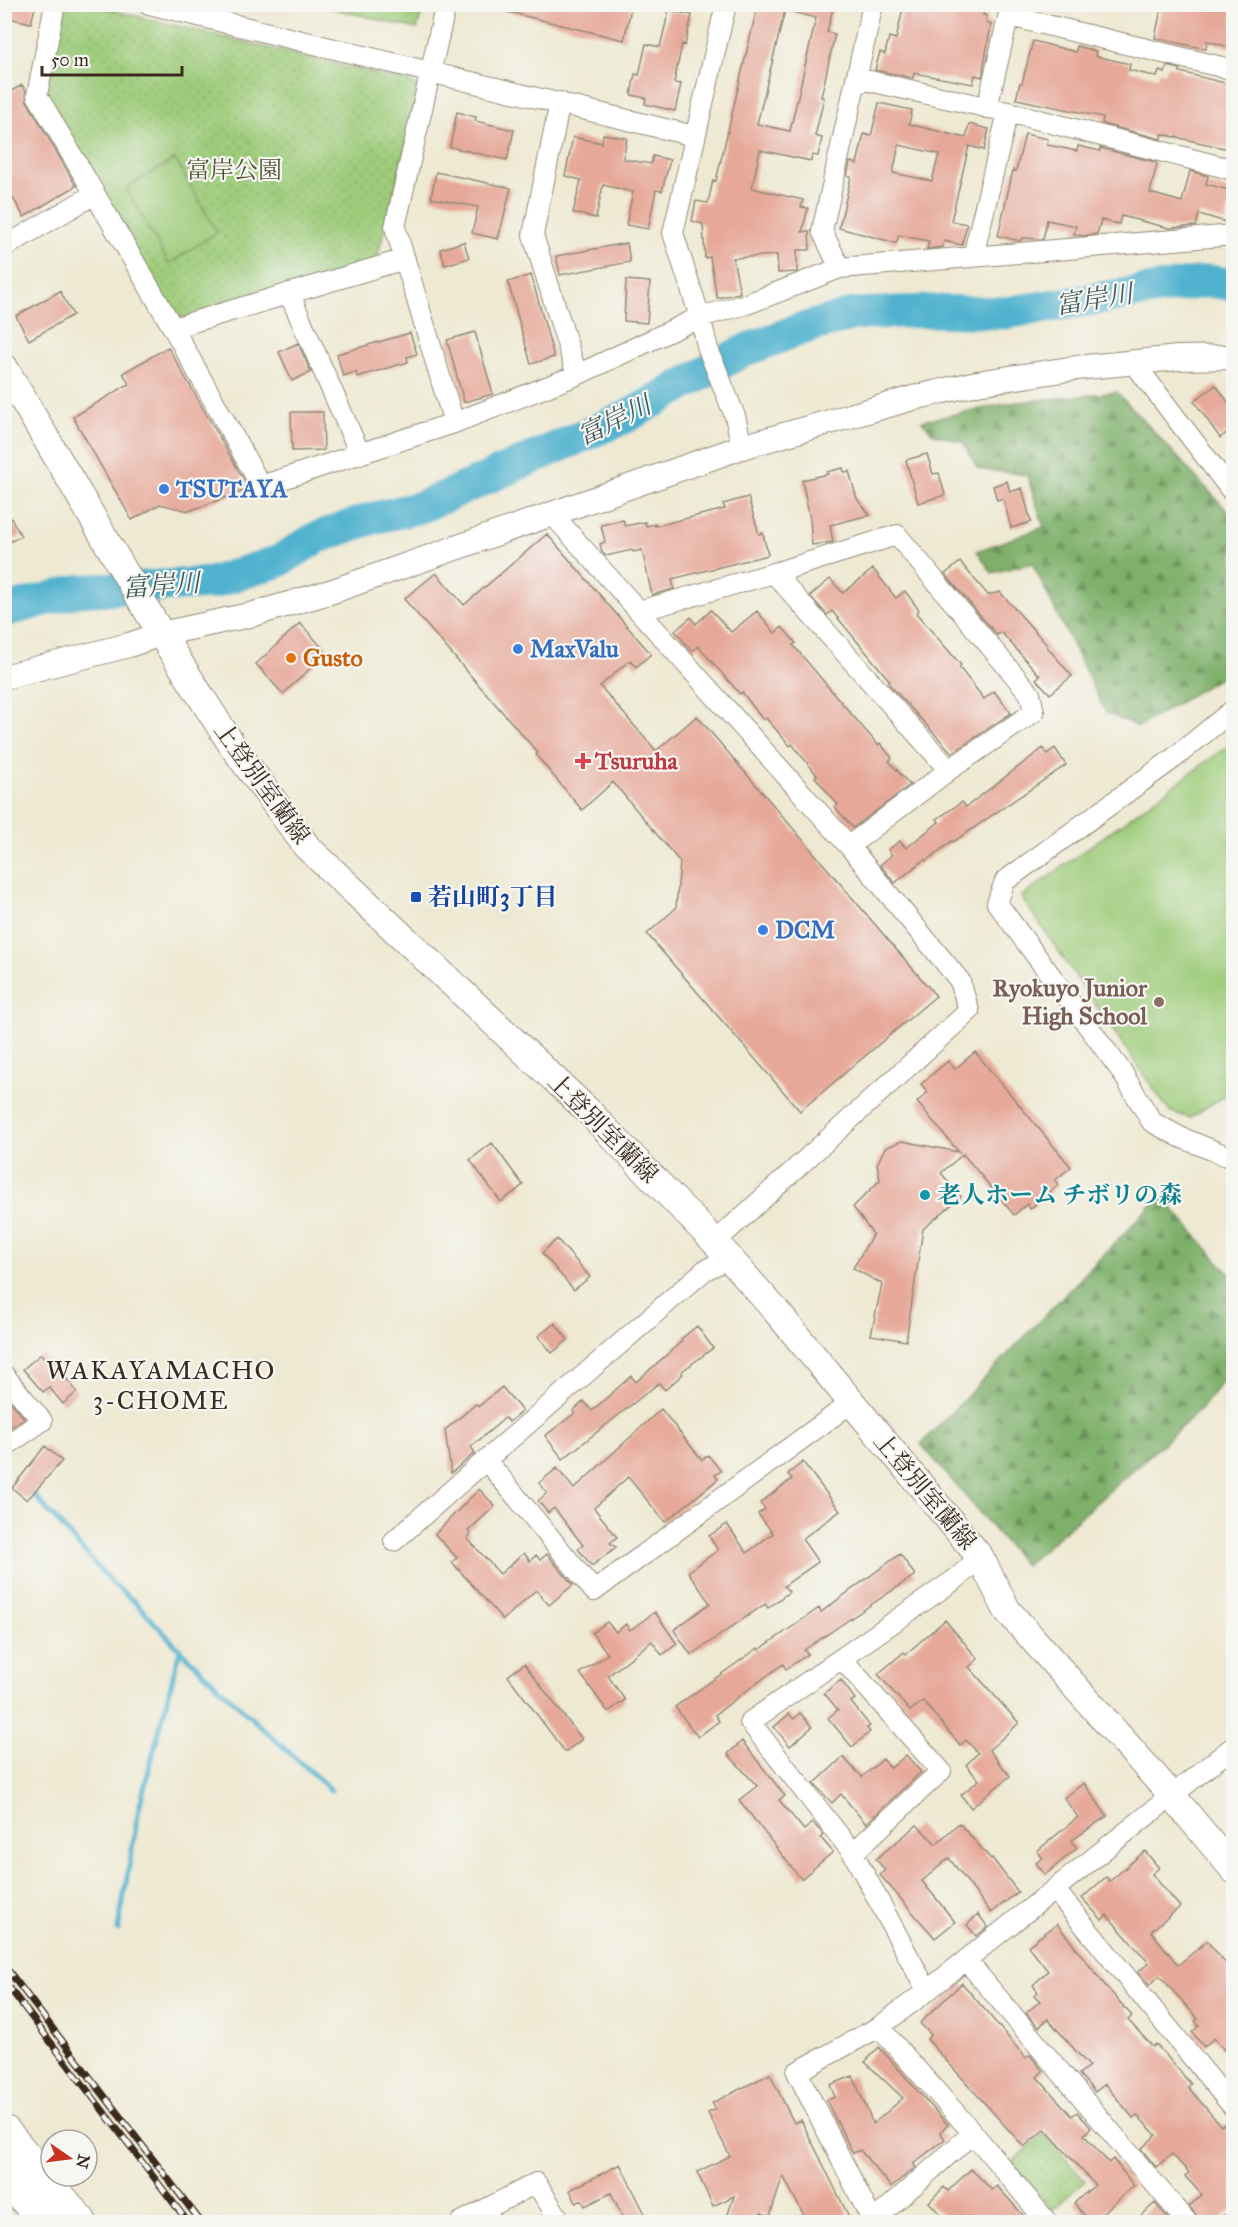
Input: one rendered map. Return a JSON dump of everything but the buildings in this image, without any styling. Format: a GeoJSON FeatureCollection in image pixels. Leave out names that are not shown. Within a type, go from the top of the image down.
{"type":"FeatureCollection","features":[{"type":"Feature","properties":{"kind":"highway"},"geometry":{"type":"LineString","coordinates":[[4,2132],[80,2223]]}},
{"type":"Feature","properties":{"kind":"highway"},"geometry":{"type":"LineString","coordinates":[[4,2173],[45,2223]]}},
{"type":"Feature","properties":{"kind":"main road","name":"上登別室蘭線"},"geometry":{"type":"LineString","coordinates":[[4,367],[155,624],[232,745],[307,847],[586,1109],[723,1250],[980,1557],[1007,1610],[1173,1797],[1233,1870]]}},
{"type":"Feature","properties":{"kind":"street"},"geometry":{"type":"LineString","coordinates":[[55,4],[37,94],[173,328],[261,486],[454,423],[578,375],[700,317],[747,304],[840,268],[1233,235]]}},
{"type":"Feature","properties":{"kind":"street"},"geometry":{"type":"LineString","coordinates":[[149,4],[694,136]]}},
{"type":"Feature","properties":{"kind":"street"},"geometry":{"type":"LineString","coordinates":[[446,4],[395,227],[454,423]]}},
{"type":"Feature","properties":{"kind":"street"},"geometry":{"type":"LineString","coordinates":[[726,4],[673,232],[708,348],[735,416],[742,447]]}},
{"type":"Feature","properties":{"kind":"street"},"geometry":{"type":"LineString","coordinates":[[840,268],[822,231],[873,4]]}},
{"type":"Feature","properties":{"kind":"street"},"geometry":{"type":"LineString","coordinates":[[987,108],[1010,10],[1233,70]]}},
{"type":"Feature","properties":{"kind":"street"},"geometry":{"type":"LineString","coordinates":[[856,78],[1008,112],[1233,170]]}},
{"type":"Feature","properties":{"kind":"street"},"geometry":{"type":"LineString","coordinates":[[560,102],[533,235],[578,375]]}},
{"type":"Feature","properties":{"kind":"street"},"geometry":{"type":"LineString","coordinates":[[973,256],[1008,112]]}},
{"type":"Feature","properties":{"kind":"street"},"geometry":{"type":"LineString","coordinates":[[4,247],[95,194]]}},
{"type":"Feature","properties":{"kind":"street"},"geometry":{"type":"LineString","coordinates":[[173,328],[405,259]]}},
{"type":"Feature","properties":{"kind":"street"},"geometry":{"type":"LineString","coordinates":[[289,293],[360,454]]}},
{"type":"Feature","properties":{"kind":"street"},"geometry":{"type":"LineString","coordinates":[[4,677],[129,645],[155,624],[254,614],[333,591],[742,447],[913,398],[977,383],[1076,368],[1178,358],[1233,357]]}},
{"type":"Feature","properties":{"kind":"street"},"geometry":{"type":"LineString","coordinates":[[1134,363],[1233,494]]}},
{"type":"Feature","properties":{"kind":"street"},"geometry":{"type":"LineString","coordinates":[[394,1541],[705,1270],[969,1011],[960,981],[849,846],[552,513]]}},
{"type":"Feature","properties":{"kind":"street"},"geometry":{"type":"LineString","coordinates":[[639,611],[897,535],[1030,694],[1034,712],[949,770],[849,846]]}},
{"type":"Feature","properties":{"kind":"street"},"geometry":{"type":"LineString","coordinates":[[774,573],[949,770]]}},
{"type":"Feature","properties":{"kind":"street"},"geometry":{"type":"LineString","coordinates":[[1233,709],[1174,758],[1005,881],[996,903],[1122,1072],[1152,1122],[1180,1137],[1233,1159]]}},
{"type":"Feature","properties":{"kind":"street"},"geometry":{"type":"LineString","coordinates":[[4,1376],[42,1421],[4,1447]]}},
{"type":"Feature","properties":{"kind":"street"},"geometry":{"type":"LineString","coordinates":[[486,1460],[594,1591],[851,1403]]}},
{"type":"Feature","properties":{"kind":"street"},"geometry":{"type":"LineString","coordinates":[[927,1991],[853,1853],[750,1722],[957,1578],[980,1557]]}},
{"type":"Feature","properties":{"kind":"street"},"geometry":{"type":"LineString","coordinates":[[842,1659],[940,1771],[853,1853]]}},
{"type":"Feature","properties":{"kind":"street"},"geometry":{"type":"LineString","coordinates":[[973,2133],[872,2222],[797,2072],[879,2026],[927,1991],[1173,1797],[1233,1746]]}},
{"type":"Feature","properties":{"kind":"street"},"geometry":{"type":"LineString","coordinates":[[1055,1890],[1233,2108]]}},
{"type":"Feature","properties":{"kind":"street"},"geometry":{"type":"LineString","coordinates":[[966,1960],[1187,2223]]}},
{"type":"Feature","properties":{"kind":"street"},"geometry":{"type":"LineString","coordinates":[[879,2026],[973,2133],[1042,2221]]}},
{"type":"Feature","properties":{"kind":"street"},"geometry":{"type":"LineString","coordinates":[[461,2223],[536,2184],[561,2223]]}},
{"type":"Feature","properties":{"kind":"green space","name":"富岸公園"},"geometry":{"type":"Polygon","coordinates":[[[64,4],[91,5],[414,83],[419,93],[378,255],[373,262],[186,319],[173,315],[42,95],[64,4]]]}},
{"type":"Feature","properties":{"kind":"green space"},"geometry":{"type":"Polygon","coordinates":[[[424,4],[417,29],[319,5],[424,4]]]}},
{"type":"Feature","properties":{"kind":"green space"},"geometry":{"type":"Polygon","coordinates":[[[175,159],[217,232],[169,264],[126,188],[175,159]]]}},
{"type":"Feature","properties":{"kind":"green space"},"geometry":{"type":"Polygon","coordinates":[[[1117,392],[1233,517],[1233,670],[1138,727],[1106,713],[1032,563],[992,573],[977,551],[1044,527],[1027,475],[978,469],[963,442],[934,434],[922,421],[1010,403],[1117,392]]]}},
{"type":"Feature","properties":{"kind":"green space","name":"Ryokuyo Junior High School"},"geometry":{"type":"Polygon","coordinates":[[[1232,743],[1233,1090],[1190,1118],[1169,1111],[1021,897],[1232,743]]]}},
{"type":"Feature","properties":{"kind":"green space"},"geometry":{"type":"Polygon","coordinates":[[[1161,1195],[1233,1278],[1233,1368],[1198,1412],[1025,1566],[921,1444],[1161,1195]]]}},
{"type":"Feature","properties":{"kind":"green space"},"geometry":{"type":"Polygon","coordinates":[[[1044,2134],[1085,2181],[1052,2210],[1011,2163],[1044,2134]]]}},
{"type":"Feature","properties":{"kind":"waterway","name":"富岸川"},"geometry":{"type":"LineString","coordinates":[[4,611],[77,591],[211,583],[279,561],[316,538],[370,519],[421,507],[628,416],[741,352],[798,330],[854,314],[927,311],[1005,313],[1209,281],[1234,285]]}},
{"type":"Feature","properties":{"kind":"waterway"},"geometry":{"type":"LineString","coordinates":[[34,1495],[112,1583],[136,1603],[180,1650],[263,1729],[331,1790]]}},
{"type":"Feature","properties":{"kind":"waterway"},"geometry":{"type":"LineString","coordinates":[[118,1930],[139,1808],[180,1650]]}},
{"type":"Feature","properties":{"kind":"railway"},"geometry":{"type":"LineString","coordinates":[[4,1965],[201,2222]]}},
{"type":"Feature","properties":{"kind":"railway"},"geometry":{"type":"LineString","coordinates":[[4,1981],[188,2222]]}},
{"type":"Feature","properties":{"kind":"place","name":"TSUTAYA"},"geometry":{"type":"Point","coordinates":[164,489]}},
{"type":"Feature","properties":{"kind":"place","name":"MaxValu"},"geometry":{"type":"Point","coordinates":[518,649]}},
{"type":"Feature","properties":{"kind":"place","name":"Gusto"},"geometry":{"type":"Point","coordinates":[291,658]}},
{"type":"Feature","properties":{"kind":"place","name":"Tsuruha"},"geometry":{"type":"Point","coordinates":[583,761]}},
{"type":"Feature","properties":{"kind":"place","name":"若山町3丁目"},"geometry":{"type":"Point","coordinates":[416,897]}},
{"type":"Feature","properties":{"kind":"place","name":"DCM"},"geometry":{"type":"Point","coordinates":[763,930]}},
{"type":"Feature","properties":{"kind":"place","name":"Ryokuyo Junior High School"},"geometry":{"type":"Point","coordinates":[1159,1002]}},
{"type":"Feature","properties":{"kind":"place","name":"老人ホーム チボリの森"},"geometry":{"type":"Point","coordinates":[925,1195]}},
{"type":"Feature","properties":{"kind":"district","name":"WAKAYAMACHO 3-CHOME"},"geometry":{"type":"Point","coordinates":[161,1385]}}]}
